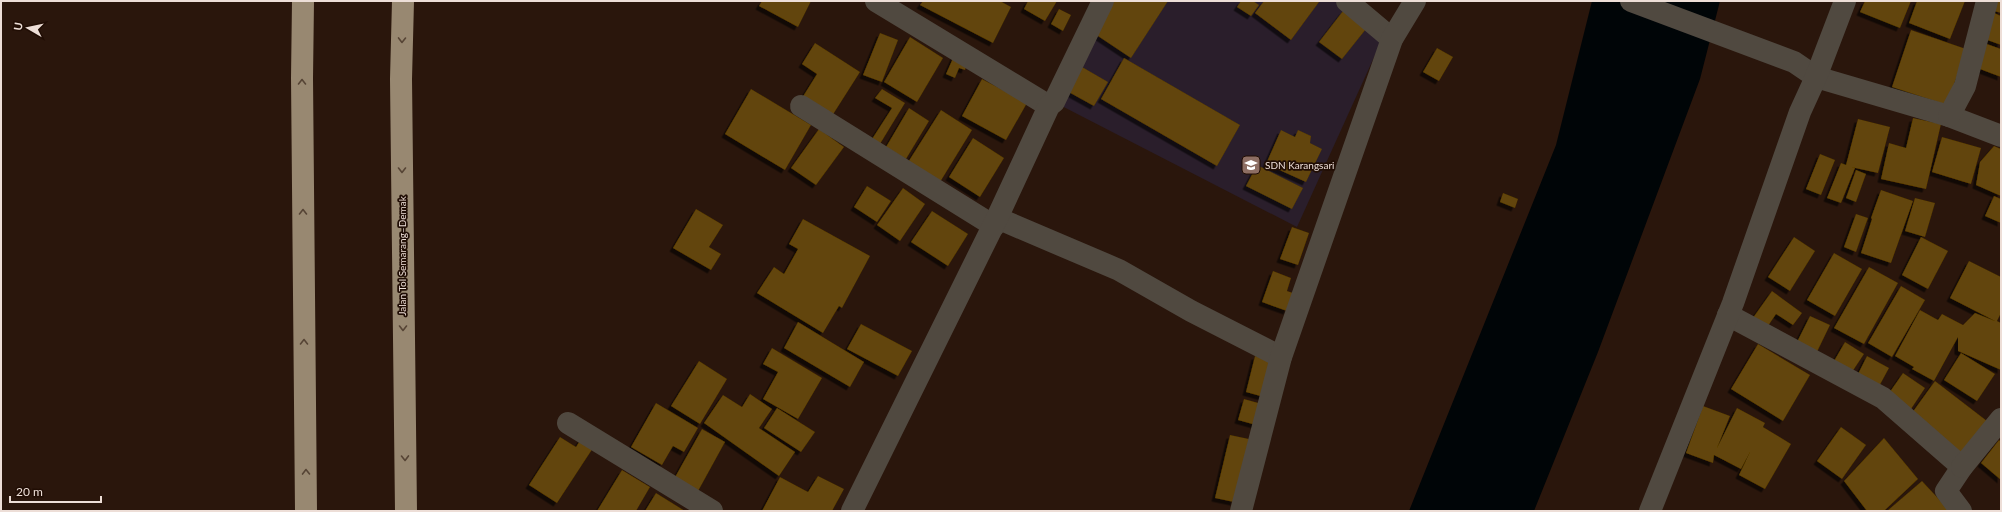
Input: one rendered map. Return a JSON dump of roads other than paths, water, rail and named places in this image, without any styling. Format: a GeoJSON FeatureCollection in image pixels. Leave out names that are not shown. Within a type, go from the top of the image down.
{"type":"FeatureCollection","features":[{"type":"Feature","properties":{"kind":"highway"},"geometry":{"type":"LineString","coordinates":[[304,1],[302,78],[306,511]]}},
{"type":"Feature","properties":{"kind":"highway","name":"Jalan Tol Semarang–Demak"},"geometry":{"type":"LineString","coordinates":[[403,1],[401,79],[406,511]]}},
{"type":"Feature","properties":{"kind":"street"},"geometry":{"type":"LineString","coordinates":[[876,1],[1049,106]]}},
{"type":"Feature","properties":{"kind":"street"},"geometry":{"type":"LineString","coordinates":[[852,511],[996,222],[1049,106],[1054,102],[1103,1]]}},
{"type":"Feature","properties":{"kind":"street"},"geometry":{"type":"LineString","coordinates":[[1347,1],[1392,39]]}},
{"type":"Feature","properties":{"kind":"street"},"geometry":{"type":"LineString","coordinates":[[1241,511],[1281,357],[1392,39],[1415,1]]}},
{"type":"Feature","properties":{"kind":"street"},"geometry":{"type":"LineString","coordinates":[[1631,1],[1794,62],[1816,77],[1949,116],[2001,136]]}},
{"type":"Feature","properties":{"kind":"street"},"geometry":{"type":"LineString","coordinates":[[1650,511],[1728,315],[1800,112],[1816,77],[1845,1]]}},
{"type":"Feature","properties":{"kind":"street"},"geometry":{"type":"LineString","coordinates":[[1949,116],[1965,86],[1987,1]]}},
{"type":"Feature","properties":{"kind":"street"},"geometry":{"type":"LineString","coordinates":[[801,106],[996,222],[1119,270],[1191,311],[1281,357]]}},
{"type":"Feature","properties":{"kind":"street"},"geometry":{"type":"LineString","coordinates":[[1728,315],[1882,398],[1962,467]]}},
{"type":"Feature","properties":{"kind":"street"},"geometry":{"type":"LineString","coordinates":[[1961,511],[1946,491],[1962,467],[2001,419]]}},
{"type":"Feature","properties":{"kind":"street"},"geometry":{"type":"LineString","coordinates":[[568,423],[712,511]]}},
{"type":"Feature","properties":{"kind":"place","name":"SDN Karangsari"},"geometry":{"type":"Point","coordinates":[1251,165]}}]}
